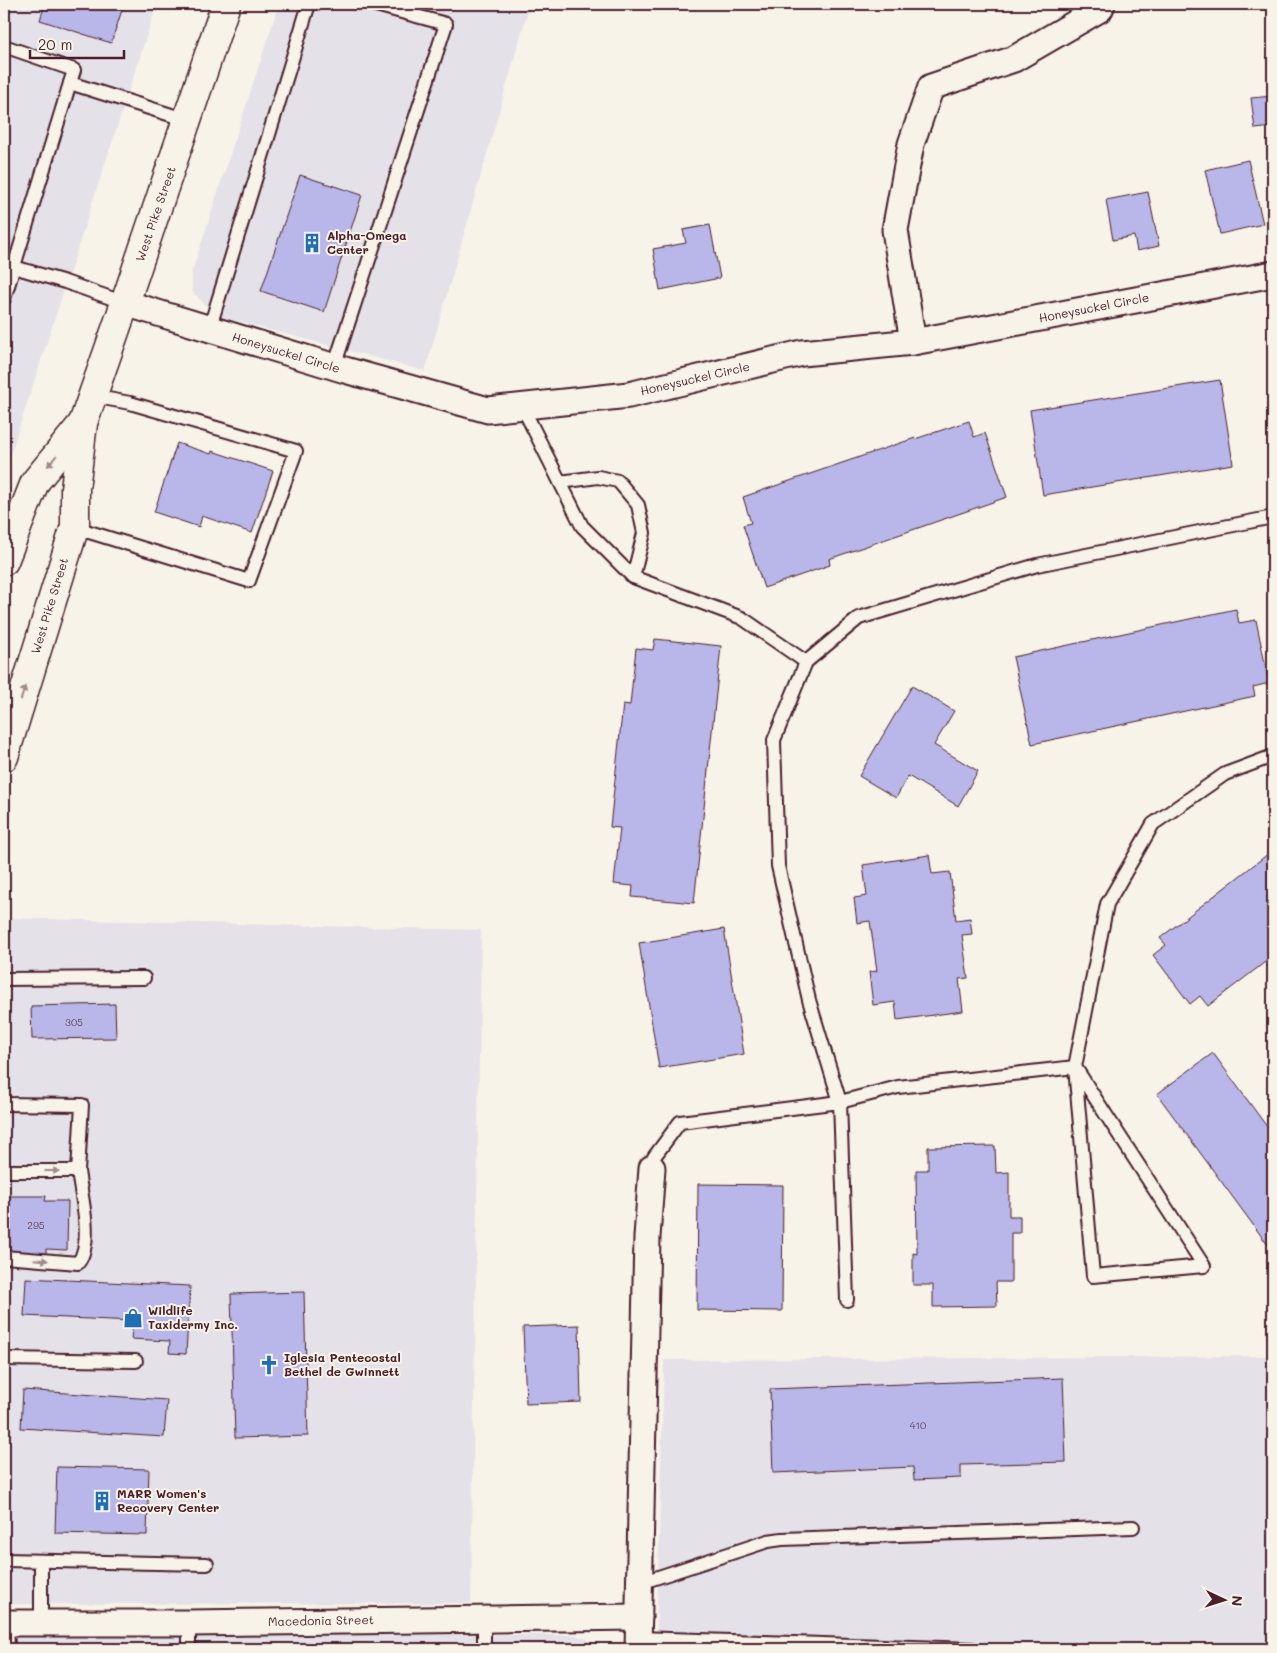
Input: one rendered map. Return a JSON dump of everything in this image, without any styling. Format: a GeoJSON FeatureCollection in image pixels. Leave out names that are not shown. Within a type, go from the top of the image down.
{"type":"FeatureCollection","features":[{"type":"Feature","properties":{"kind":"main road","name":"West Pike Street"},"geometry":{"type":"LineString","coordinates":[[4,757],[75,526],[76,489],[83,423],[226,4]]}},
{"type":"Feature","properties":{"kind":"main road","name":"West Pike Street"},"geometry":{"type":"LineString","coordinates":[[4,561],[35,482],[83,423]]}},
{"type":"Feature","properties":{"kind":"street"},"geometry":{"type":"LineString","coordinates":[[913,342],[895,230],[911,144],[931,88],[1014,59],[1100,9],[1102,4]]}},
{"type":"Feature","properties":{"kind":"street","name":"Honeysuckel Circle"},"geometry":{"type":"LineString","coordinates":[[125,304],[334,367],[488,410],[629,395],[802,353],[913,342],[1273,274]]}},
{"type":"Feature","properties":{"kind":"street"},"geometry":{"type":"LineString","coordinates":[[638,1635],[647,1236],[652,1168]]}},
{"type":"Feature","properties":{"kind":"street","name":"Macedonia Street"},"geometry":{"type":"LineString","coordinates":[[5,1623],[189,1623],[484,1619],[638,1635]]}},
{"type":"Feature","properties":{"kind":"lane"},"geometry":{"type":"LineString","coordinates":[[209,330],[309,4]]}},
{"type":"Feature","properties":{"kind":"lane"},"geometry":{"type":"LineString","coordinates":[[334,367],[446,24],[372,4]]}},
{"type":"Feature","properties":{"kind":"lane"},"geometry":{"type":"LineString","coordinates":[[4,46],[74,70],[4,299]]}},
{"type":"Feature","properties":{"kind":"lane"},"geometry":{"type":"LineString","coordinates":[[70,83],[187,120]]}},
{"type":"Feature","properties":{"kind":"lane"},"geometry":{"type":"LineString","coordinates":[[14,267],[65,282],[125,304]]}},
{"type":"Feature","properties":{"kind":"lane"},"geometry":{"type":"LineString","coordinates":[[75,526],[249,581],[296,451],[130,403],[92,396]]}},
{"type":"Feature","properties":{"kind":"lane"},"geometry":{"type":"LineString","coordinates":[[522,406],[582,526],[632,577],[742,618],[806,662]]}},
{"type":"Feature","properties":{"kind":"lane"},"geometry":{"type":"LineString","coordinates":[[560,482],[598,477],[618,481],[638,505],[644,533],[632,577]]}},
{"type":"Feature","properties":{"kind":"lane"},"geometry":{"type":"LineString","coordinates":[[848,1300],[840,1102],[809,1000],[778,866],[774,740],[806,662],[859,618],[1036,565],[1273,517]]}},
{"type":"Feature","properties":{"kind":"lane"},"geometry":{"type":"LineString","coordinates":[[1075,1067],[1204,1266],[1093,1276],[1075,1067],[1107,904],[1154,824],[1224,774],[1273,756]]}},
{"type":"Feature","properties":{"kind":"lane"},"geometry":{"type":"LineString","coordinates":[[4,980],[144,978]]}},
{"type":"Feature","properties":{"kind":"lane"},"geometry":{"type":"LineString","coordinates":[[652,1168],[654,1157],[680,1122],[840,1102],[898,1088],[1075,1067]]}},
{"type":"Feature","properties":{"kind":"lane"},"geometry":{"type":"LineString","coordinates":[[4,1104],[82,1105],[78,1171],[86,1223],[84,1256],[78,1264],[4,1257]]}},
{"type":"Feature","properties":{"kind":"lane"},"geometry":{"type":"LineString","coordinates":[[4,1171],[78,1171]]}},
{"type":"Feature","properties":{"kind":"lane"},"geometry":{"type":"LineString","coordinates":[[4,1359],[136,1362]]}},
{"type":"Feature","properties":{"kind":"lane"},"geometry":{"type":"LineString","coordinates":[[640,1583],[768,1541],[782,1539],[1133,1527]]}},
{"type":"Feature","properties":{"kind":"lane"},"geometry":{"type":"LineString","coordinates":[[4,1560],[206,1564]]}},
{"type":"Feature","properties":{"kind":"lane"},"geometry":{"type":"LineString","coordinates":[[41,1561],[41,1623]]}},
{"type":"Feature","properties":{"kind":"lane"},"geometry":{"type":"LineString","coordinates":[[484,1619],[484,1649]]}},
{"type":"Feature","properties":{"kind":"lane"},"geometry":{"type":"LineString","coordinates":[[5,1623],[8,1649]]}},
{"type":"Feature","properties":{"kind":"lane"},"geometry":{"type":"LineString","coordinates":[[189,1623],[189,1649]]}},
{"type":"Feature","properties":{"kind":"lane"},"geometry":{"type":"LineString","coordinates":[[638,1635],[973,1649]]}},
{"type":"Feature","properties":{"kind":"shaded area"},"geometry":{"type":"Polygon","coordinates":[[[4,4],[157,4],[4,474],[4,4]]]}},
{"type":"Feature","properties":{"kind":"shaded area"},"geometry":{"type":"Polygon","coordinates":[[[279,4],[533,4],[526,17],[425,371],[222,317],[208,308],[192,291],[192,272],[279,4]]]}},
{"type":"Feature","properties":{"kind":"shaded area"},"geometry":{"type":"Polygon","coordinates":[[[4,918],[481,930],[471,1603],[4,1604],[4,918]]]}},
{"type":"Feature","properties":{"kind":"shaded area"},"geometry":{"type":"Polygon","coordinates":[[[1273,1356],[1273,1649],[656,1649],[664,1360],[1273,1356]]]}},
{"type":"Feature","properties":{"kind":"shaded area"},"geometry":{"type":"Polygon","coordinates":[[[4,1634],[575,1635],[587,1639],[599,1649],[4,1649],[4,1634]]]}},
{"type":"Feature","properties":{"kind":"building"},"geometry":{"type":"Polygon","coordinates":[[[45,4],[124,4],[111,43],[40,20],[45,4]]]}},
{"type":"Feature","properties":{"kind":"building"},"geometry":{"type":"Polygon","coordinates":[[[4,74],[10,75],[4,94],[4,74]]]}},
{"type":"Feature","properties":{"kind":"building"},"geometry":{"type":"Polygon","coordinates":[[[1273,96],[1273,127],[1255,129],[1251,98],[1273,96]]]}},
{"type":"Feature","properties":{"kind":"building"},"geometry":{"type":"Polygon","coordinates":[[[1248,160],[1263,224],[1220,234],[1205,170],[1248,160]]]}},
{"type":"Feature","properties":{"kind":"building","name":"Alpha-Omega Center"},"geometry":{"type":"Polygon","coordinates":[[[300,175],[362,195],[324,312],[261,291],[300,175]]]}},
{"type":"Feature","properties":{"kind":"building"},"geometry":{"type":"Polygon","coordinates":[[[1148,192],[1159,246],[1137,251],[1134,236],[1113,240],[1106,200],[1148,192]]]}},
{"type":"Feature","properties":{"kind":"building"},"geometry":{"type":"Polygon","coordinates":[[[710,225],[720,278],[660,290],[653,249],[686,243],[683,230],[710,225]]]}},
{"type":"Feature","properties":{"kind":"building"},"geometry":{"type":"Polygon","coordinates":[[[1220,380],[1233,464],[1043,495],[1030,410],[1220,380]]]}},
{"type":"Feature","properties":{"kind":"building"},"geometry":{"type":"Polygon","coordinates":[[[969,421],[974,437],[985,433],[1007,497],[829,559],[830,565],[764,588],[743,525],[751,523],[743,497],[969,421]]]}},
{"type":"Feature","properties":{"kind":"building"},"geometry":{"type":"Polygon","coordinates":[[[177,443],[211,454],[212,451],[273,471],[252,533],[202,516],[199,527],[154,512],[177,443]]]}},
{"type":"Feature","properties":{"kind":"building"},"geometry":{"type":"Polygon","coordinates":[[[1236,609],[1239,623],[1256,620],[1269,683],[1253,687],[1255,696],[1032,744],[1013,657],[1236,609]]]}},
{"type":"Feature","properties":{"kind":"building"},"geometry":{"type":"Polygon","coordinates":[[[655,639],[721,646],[694,903],[632,897],[633,886],[614,884],[620,828],[610,827],[623,704],[630,705],[636,648],[653,650],[655,639]]]}},
{"type":"Feature","properties":{"kind":"building"},"geometry":{"type":"Polygon","coordinates":[[[912,686],[954,711],[934,745],[978,771],[958,806],[908,776],[896,798],[859,776],[912,686]]]}},
{"type":"Feature","properties":{"kind":"building"},"geometry":{"type":"Polygon","coordinates":[[[1273,850],[1273,956],[1208,1006],[1200,996],[1190,1004],[1153,955],[1166,945],[1160,938],[1273,850]]]}},
{"type":"Feature","properties":{"kind":"building"},"geometry":{"type":"Polygon","coordinates":[[[929,855],[932,874],[950,872],[956,920],[970,918],[972,934],[962,935],[968,978],[959,979],[963,1011],[897,1020],[895,1002],[873,1005],[869,972],[877,971],[870,921],[857,923],[854,898],[867,896],[863,865],[929,855]]]}},
{"type":"Feature","properties":{"kind":"building"},"geometry":{"type":"Polygon","coordinates":[[[724,929],[744,1054],[659,1068],[639,943],[724,929]]]}},
{"type":"Feature","properties":{"kind":"building"},"geometry":{"type":"Polygon","coordinates":[[[115,1004],[116,1038],[32,1039],[31,1006],[115,1004]]]}},
{"type":"Feature","properties":{"kind":"building"},"geometry":{"type":"Polygon","coordinates":[[[1213,1053],[1273,1135],[1273,1252],[1157,1094],[1213,1053]]]}},
{"type":"Feature","properties":{"kind":"building"},"geometry":{"type":"Polygon","coordinates":[[[995,1146],[996,1173],[1009,1172],[1009,1216],[1020,1216],[1020,1233],[1011,1233],[1011,1282],[996,1282],[997,1306],[933,1307],[933,1285],[913,1285],[913,1253],[917,1254],[916,1170],[928,1170],[928,1147],[995,1146]]]}},
{"type":"Feature","properties":{"kind":"building"},"geometry":{"type":"Polygon","coordinates":[[[698,1184],[783,1185],[782,1311],[697,1310],[698,1184]]]}},
{"type":"Feature","properties":{"kind":"building"},"geometry":{"type":"Polygon","coordinates":[[[4,1196],[46,1196],[45,1201],[68,1201],[67,1250],[46,1249],[46,1254],[4,1253],[4,1196]]]}},
{"type":"Feature","properties":{"kind":"building","name":"Wildlife Taxidermy Inc."},"geometry":{"type":"Polygon","coordinates":[[[26,1278],[190,1286],[186,1354],[169,1353],[170,1341],[131,1339],[133,1321],[24,1316],[26,1278]]]}},
{"type":"Feature","properties":{"kind":"building","name":"Iglesia Pentecostal Bethel de Gwinnett"},"geometry":{"type":"Polygon","coordinates":[[[304,1292],[308,1436],[235,1438],[231,1294],[304,1292]]]}},
{"type":"Feature","properties":{"kind":"building"},"geometry":{"type":"Polygon","coordinates":[[[579,1325],[581,1402],[526,1404],[523,1327],[579,1325]]]}},
{"type":"Feature","properties":{"kind":"building"},"geometry":{"type":"Polygon","coordinates":[[[1063,1378],[1066,1462],[961,1465],[961,1478],[914,1480],[913,1467],[773,1473],[770,1389],[1063,1378]]]}},
{"type":"Feature","properties":{"kind":"building"},"geometry":{"type":"Polygon","coordinates":[[[23,1390],[167,1400],[164,1437],[21,1428],[23,1390]]]}},
{"type":"Feature","properties":{"kind":"building","name":"MARR Women's Recovery Center"},"geometry":{"type":"Polygon","coordinates":[[[57,1467],[149,1469],[147,1535],[55,1533],[57,1467]]]}},
{"type":"Feature","properties":{"kind":"place","name":"Alpha-Omega Center"},"geometry":{"type":"Point","coordinates":[312,243]}},
{"type":"Feature","properties":{"kind":"place","name":"Wildlife Taxidermy Inc."},"geometry":{"type":"Point","coordinates":[133,1318]}},
{"type":"Feature","properties":{"kind":"place","name":"Iglesia Pentecostal Bethel de Gwinnett"},"geometry":{"type":"Point","coordinates":[269,1365]}},
{"type":"Feature","properties":{"kind":"place","name":"MARR Women's Recovery Center"},"geometry":{"type":"Point","coordinates":[102,1501]}}]}
